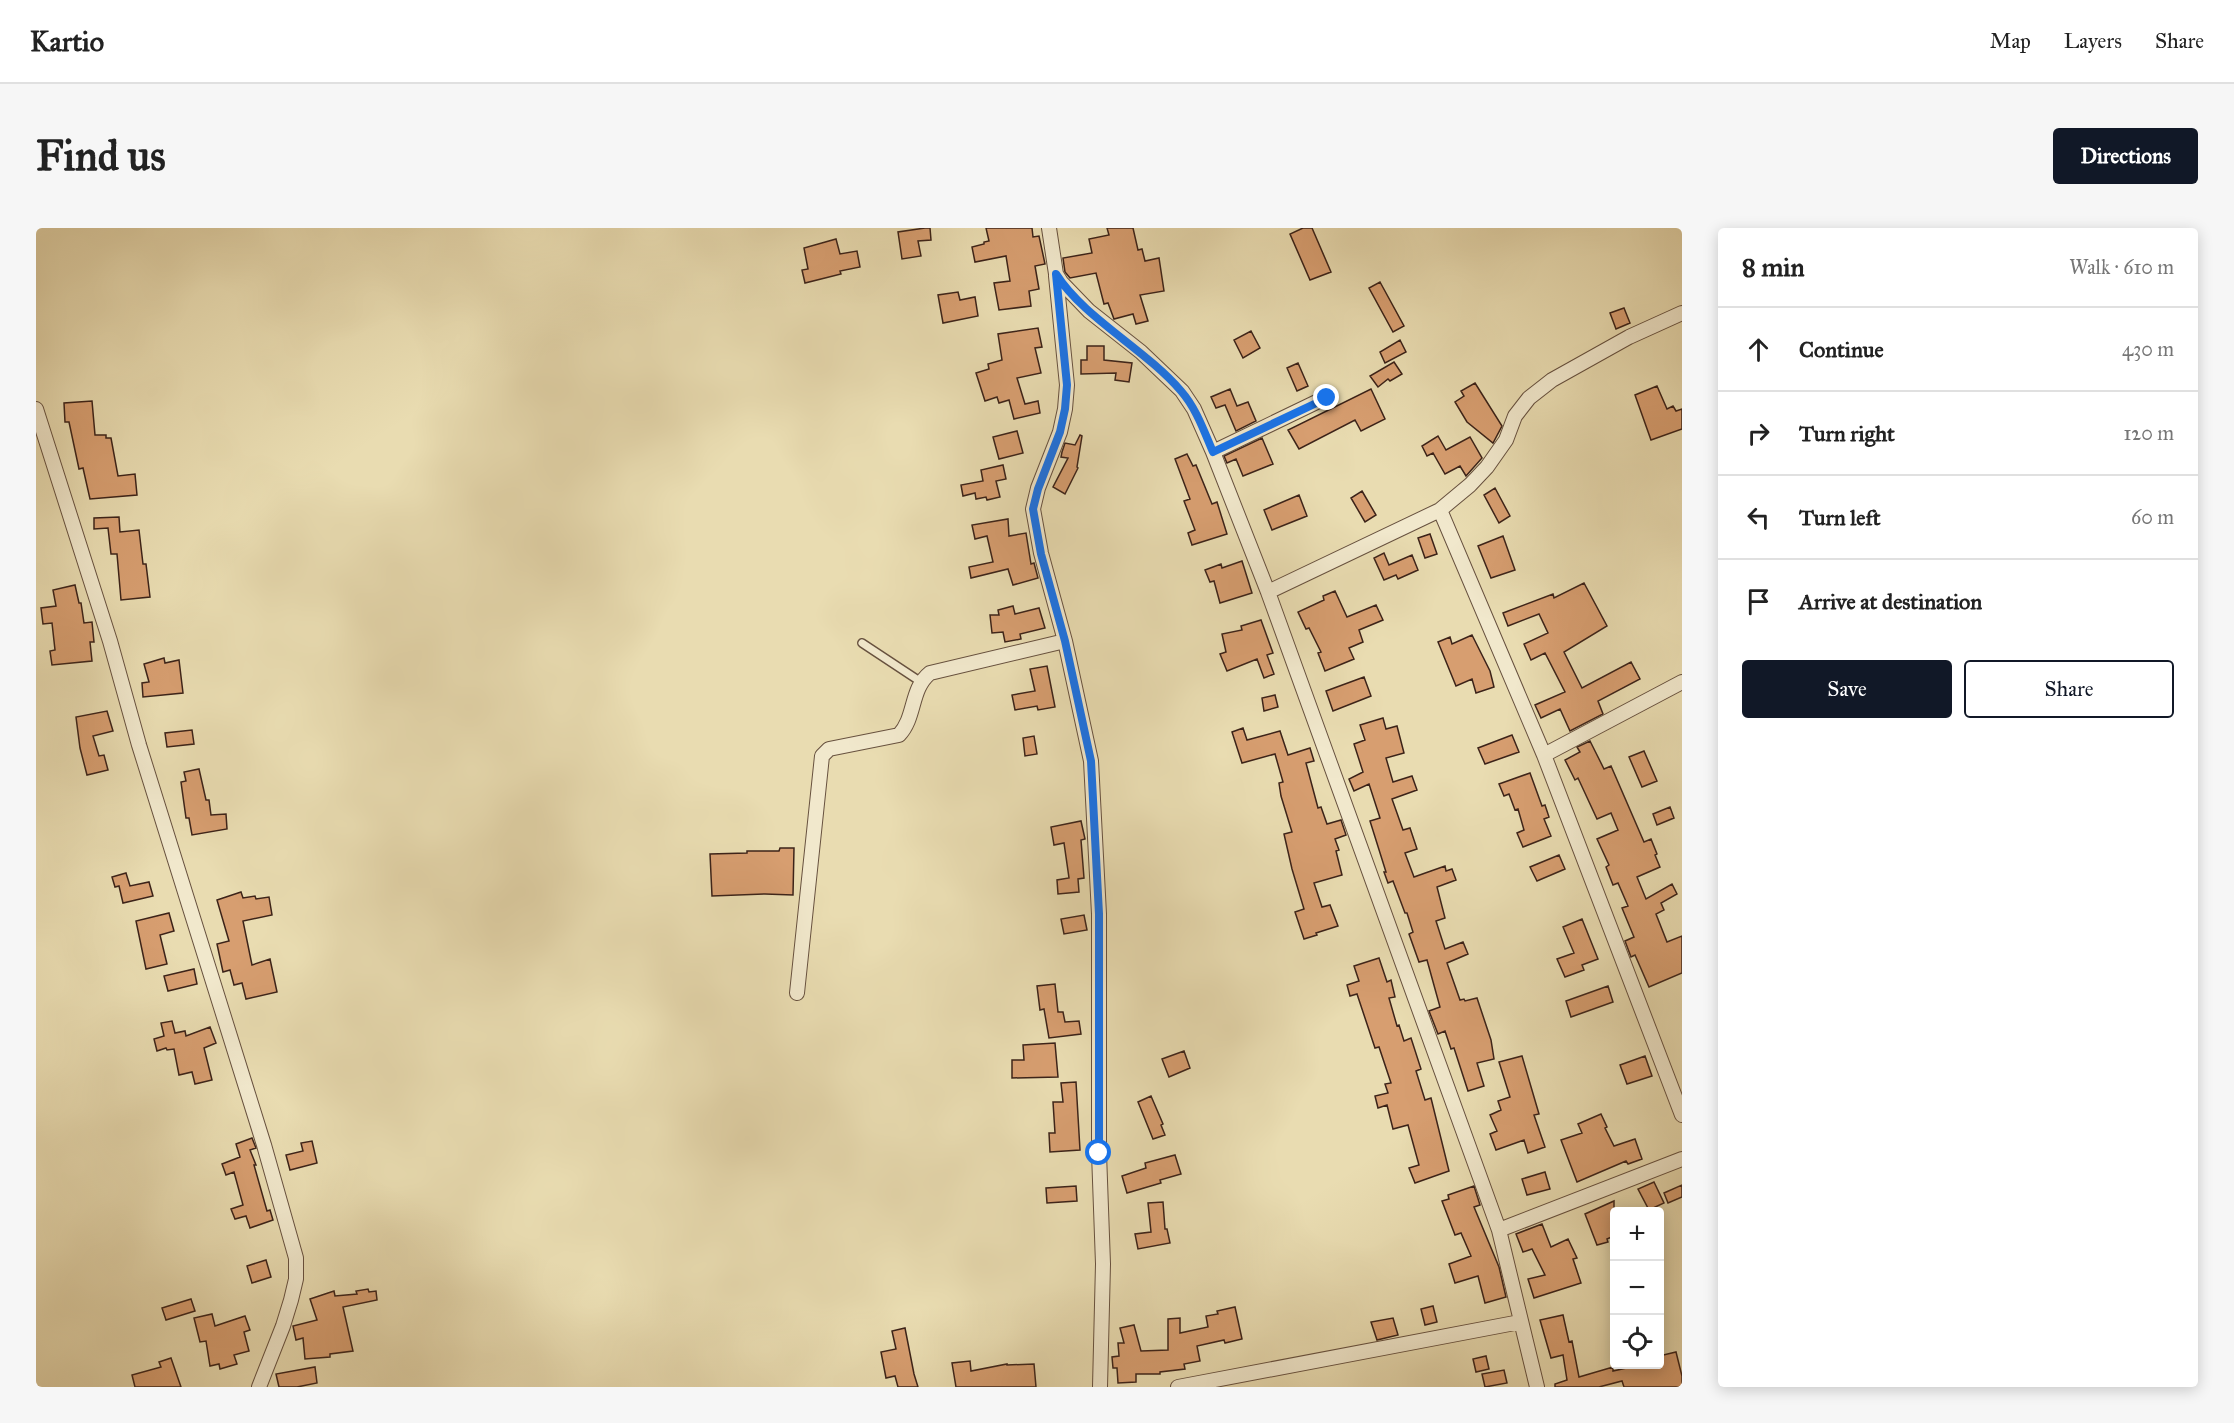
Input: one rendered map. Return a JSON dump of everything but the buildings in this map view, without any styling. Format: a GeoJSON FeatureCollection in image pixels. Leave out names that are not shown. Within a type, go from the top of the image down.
{"type":"FeatureCollection","features":[{"type":"Feature","properties":{"kind":"street"},"geometry":{"type":"LineString","coordinates":[[1049,228],[1067,385],[1060,432],[1038,489],[1033,509],[1041,554],[1065,641],[1091,761],[1099,914],[1099,1153],[1103,1264],[1100,1387]]}},
{"type":"Feature","properties":{"kind":"street"},"geometry":{"type":"LineString","coordinates":[[1056,274],[1076,298],[1141,352],[1182,391],[1194,409],[1213,452],[1268,592],[1499,1230],[1537,1387]]}},
{"type":"Feature","properties":{"kind":"street"},"geometry":{"type":"LineString","coordinates":[[1268,592],[1440,510],[1470,485],[1487,467],[1506,440],[1515,416],[1529,398],[1552,380],[1629,337],[1682,313]]}},
{"type":"Feature","properties":{"kind":"street"},"geometry":{"type":"LineString","coordinates":[[1213,452],[1327,398]]}},
{"type":"Feature","properties":{"kind":"street"},"geometry":{"type":"LineString","coordinates":[[36,409],[110,641],[139,745],[264,1145],[296,1258],[296,1279],[288,1309],[259,1387]]}},
{"type":"Feature","properties":{"kind":"street"},"geometry":{"type":"LineString","coordinates":[[1440,510],[1544,755],[1682,1115]]}},
{"type":"Feature","properties":{"kind":"street"},"geometry":{"type":"LineString","coordinates":[[797,993],[822,756],[829,749],[900,735],[908,723],[921,682],[930,673],[1065,641]]}},
{"type":"Feature","properties":{"kind":"street"},"geometry":{"type":"LineString","coordinates":[[1544,755],[1682,682]]}},
{"type":"Feature","properties":{"kind":"street"},"geometry":{"type":"LineString","coordinates":[[1499,1230],[1682,1159]]}},
{"type":"Feature","properties":{"kind":"street"},"geometry":{"type":"LineString","coordinates":[[1178,1387],[1520,1322]]}},
{"type":"Feature","properties":{"kind":"lane"},"geometry":{"type":"LineString","coordinates":[[862,643],[921,682]]}},
{"type":"Feature","properties":{"kind":"route"},"geometry":{"type":"LineString","coordinates":[[1099,1153],[1099,914],[1091,761],[1065,641],[1041,554],[1033,509],[1034,500],[1060,432],[1065,409],[1067,385],[1056,274],[1070,292],[1089,310],[1141,352],[1182,391],[1194,409],[1213,452],[1327,398]]}}]}
